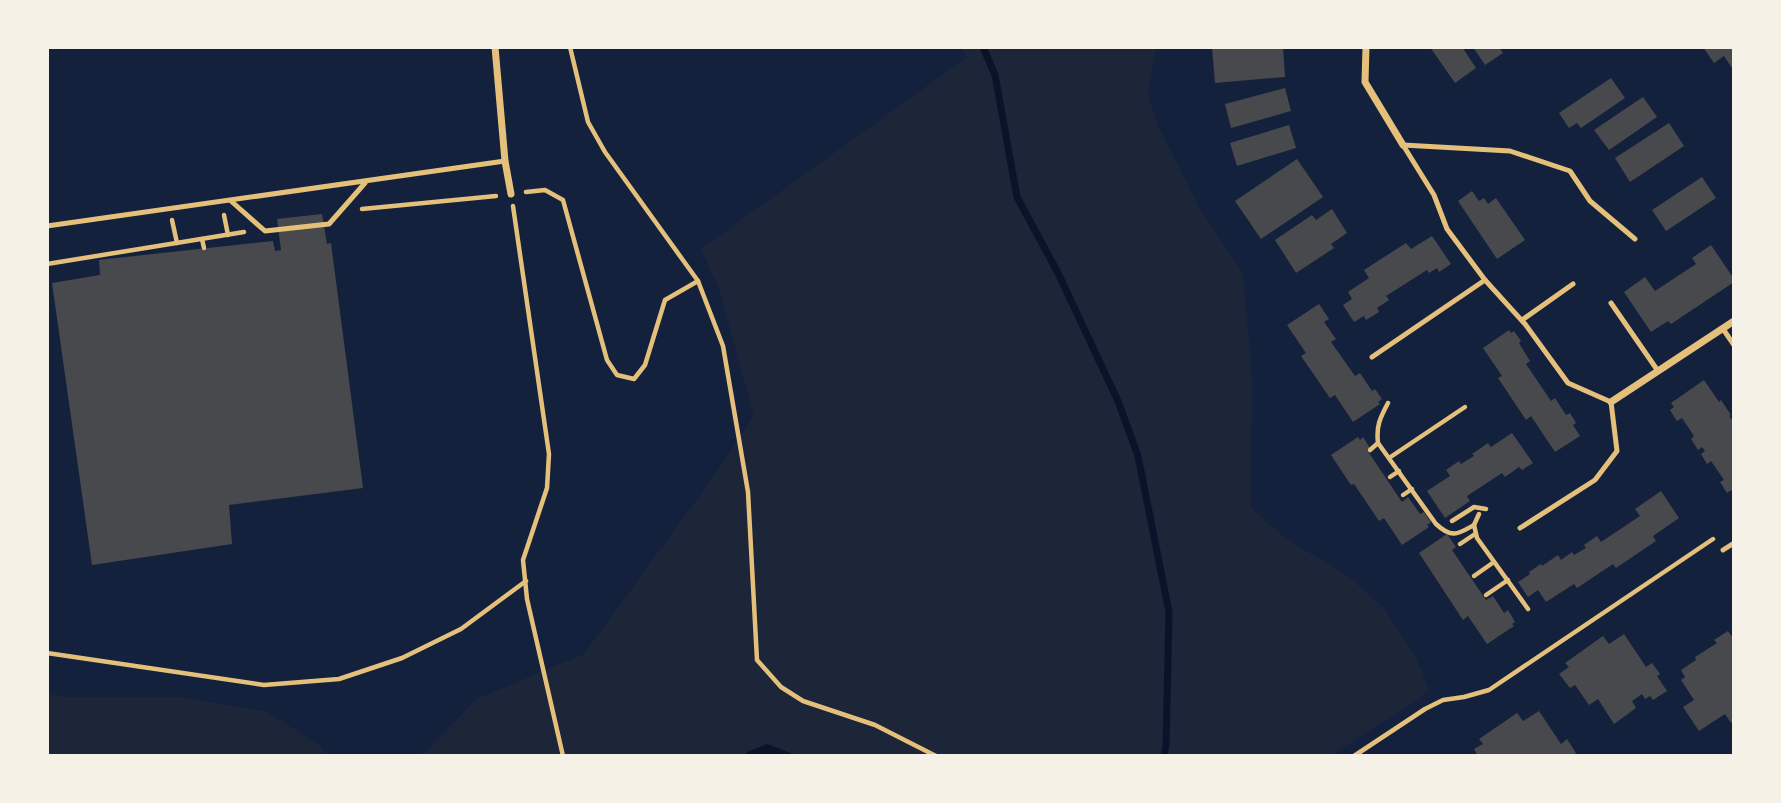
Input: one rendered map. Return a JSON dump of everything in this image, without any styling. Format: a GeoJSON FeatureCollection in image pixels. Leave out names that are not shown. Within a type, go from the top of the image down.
{"type":"FeatureCollection","features":[{"type":"Feature","properties":{"kind":"street"},"geometry":{"type":"LineString","coordinates":[[495,47],[505,161],[512,194]]}},
{"type":"Feature","properties":{"kind":"street"},"geometry":{"type":"LineString","coordinates":[[1366,47],[1365,82],[1403,145]]}},
{"type":"Feature","properties":{"kind":"street"},"geometry":{"type":"LineString","coordinates":[[1611,402],[1734,321]]}},
{"type":"Feature","properties":{"kind":"lane"},"geometry":{"type":"LineString","coordinates":[[1403,145],[1510,151],[1570,171],[1591,201],[1635,239]]}},
{"type":"Feature","properties":{"kind":"lane"},"geometry":{"type":"LineString","coordinates":[[1403,145],[1434,195],[1447,229],[1485,280],[1522,320],[1568,383],[1611,402],[1616,450],[1595,480],[1520,528]]}},
{"type":"Feature","properties":{"kind":"lane"},"geometry":{"type":"LineString","coordinates":[[47,226],[505,161]]}},
{"type":"Feature","properties":{"kind":"lane"},"geometry":{"type":"LineString","coordinates":[[231,201],[265,231],[329,224],[366,181]]}},
{"type":"Feature","properties":{"kind":"lane"},"geometry":{"type":"LineString","coordinates":[[1372,357],[1485,280]]}},
{"type":"Feature","properties":{"kind":"lane"},"geometry":{"type":"LineString","coordinates":[[1522,320],[1573,284]]}},
{"type":"Feature","properties":{"kind":"lane"},"geometry":{"type":"LineString","coordinates":[[1611,303],[1658,371]]}},
{"type":"Feature","properties":{"kind":"lane"},"geometry":{"type":"LineString","coordinates":[[1723,329],[1734,345]]}},
{"type":"Feature","properties":{"kind":"lane"},"geometry":{"type":"LineString","coordinates":[[1723,550],[1734,543]]}},
{"type":"Feature","properties":{"kind":"path"},"geometry":{"type":"LineString","coordinates":[[570,47],[588,122],[605,152],[698,281],[723,345],[748,492],[757,660],[781,687],[803,701],[875,725],[924,753],[936,756]]}},
{"type":"Feature","properties":{"kind":"path"},"geometry":{"type":"LineString","coordinates":[[362,209],[545,190],[563,200],[607,360],[617,375],[634,379],[645,365],[665,300],[698,281]]}},
{"type":"Feature","properties":{"kind":"path"},"geometry":{"type":"LineString","coordinates":[[512,194],[549,454],[547,488],[523,560],[527,599],[563,756]]}},
{"type":"Feature","properties":{"kind":"path"},"geometry":{"type":"LineString","coordinates":[[222,202],[228,234]]}},
{"type":"Feature","properties":{"kind":"path"},"geometry":{"type":"LineString","coordinates":[[169,209],[177,243]]}},
{"type":"Feature","properties":{"kind":"path"},"geometry":{"type":"LineString","coordinates":[[47,264],[107,257],[246,232]]}},
{"type":"Feature","properties":{"kind":"path"},"geometry":{"type":"LineString","coordinates":[[202,239],[204,248]]}},
{"type":"Feature","properties":{"kind":"path"},"geometry":{"type":"LineString","coordinates":[[1388,403],[1377,430],[1378,443],[1444,532],[1457,534],[1474,525]]}},
{"type":"Feature","properties":{"kind":"path"},"geometry":{"type":"LineString","coordinates":[[1389,458],[1465,407]]}},
{"type":"Feature","properties":{"kind":"path"},"geometry":{"type":"LineString","coordinates":[[1370,450],[1378,443]]}},
{"type":"Feature","properties":{"kind":"path"},"geometry":{"type":"LineString","coordinates":[[1390,477],[1399,471]]}},
{"type":"Feature","properties":{"kind":"path"},"geometry":{"type":"LineString","coordinates":[[1403,495],[1412,489]]}},
{"type":"Feature","properties":{"kind":"path"},"geometry":{"type":"LineString","coordinates":[[1452,521],[1474,507],[1486,509]]}},
{"type":"Feature","properties":{"kind":"path"},"geometry":{"type":"LineString","coordinates":[[1479,514],[1474,525],[1475,534],[1528,609]]}},
{"type":"Feature","properties":{"kind":"path"},"geometry":{"type":"LineString","coordinates":[[1354,756],[1443,700],[1489,690],[1723,532]]}},
{"type":"Feature","properties":{"kind":"path"},"geometry":{"type":"LineString","coordinates":[[1460,544],[1475,534]]}},
{"type":"Feature","properties":{"kind":"path"},"geometry":{"type":"LineString","coordinates":[[1474,576],[1494,562]]}},
{"type":"Feature","properties":{"kind":"path"},"geometry":{"type":"LineString","coordinates":[[1486,595],[1508,580]]}},
{"type":"Feature","properties":{"kind":"path"},"geometry":{"type":"LineString","coordinates":[[47,653],[264,684],[339,679],[402,657],[461,629],[526,581]]}},
{"type":"Feature","properties":{"kind":"shaded area"},"geometry":{"type":"Polygon","coordinates":[[[960,47],[1156,47],[1148,95],[1159,128],[1199,207],[1243,275],[1252,377],[1251,508],[1288,540],[1348,576],[1384,608],[1417,660],[1430,691],[1330,756],[421,756],[477,699],[584,654],[716,473],[754,416],[719,289],[701,249],[967,57],[960,47]]]}},
{"type":"Feature","properties":{"kind":"shaded area"},"geometry":{"type":"Polygon","coordinates":[[[47,694],[62,697],[182,697],[268,712],[323,748],[321,756],[47,756],[47,694]]]}},
{"type":"Feature","properties":{"kind":"shaded area"},"geometry":{"type":"Polygon","coordinates":[[[767,744],[799,756],[745,756],[747,752],[767,744]]]}},
{"type":"Feature","properties":{"kind":"building"},"geometry":{"type":"Polygon","coordinates":[[[1212,47],[1283,47],[1285,77],[1215,83],[1212,47]]]}},
{"type":"Feature","properties":{"kind":"building"},"geometry":{"type":"Polygon","coordinates":[[[1430,47],[1462,47],[1476,68],[1455,83],[1430,47]]]}},
{"type":"Feature","properties":{"kind":"building"},"geometry":{"type":"Polygon","coordinates":[[[1473,47],[1499,47],[1503,53],[1485,65],[1473,47]]]}},
{"type":"Feature","properties":{"kind":"building"},"geometry":{"type":"Polygon","coordinates":[[[1703,47],[1734,47],[1734,71],[1724,56],[1714,63],[1703,47]]]}},
{"type":"Feature","properties":{"kind":"building"},"geometry":{"type":"Polygon","coordinates":[[[1611,78],[1625,98],[1581,128],[1577,123],[1569,128],[1559,113],[1611,78]]]}},
{"type":"Feature","properties":{"kind":"building"},"geometry":{"type":"Polygon","coordinates":[[[1285,88],[1291,111],[1231,128],[1225,104],[1285,88]]]}},
{"type":"Feature","properties":{"kind":"building"},"geometry":{"type":"Polygon","coordinates":[[[1643,97],[1657,117],[1609,150],[1594,130],[1643,97]]]}},
{"type":"Feature","properties":{"kind":"building"},"geometry":{"type":"Polygon","coordinates":[[[1669,123],[1684,146],[1630,182],[1615,158],[1669,123]]]}},
{"type":"Feature","properties":{"kind":"building"},"geometry":{"type":"Polygon","coordinates":[[[1289,125],[1296,148],[1237,166],[1230,143],[1289,125]]]}},
{"type":"Feature","properties":{"kind":"building"},"geometry":{"type":"Polygon","coordinates":[[[1297,159],[1323,197],[1261,239],[1235,201],[1297,159]]]}},
{"type":"Feature","properties":{"kind":"building"},"geometry":{"type":"Polygon","coordinates":[[[1702,177],[1716,198],[1666,231],[1652,210],[1702,177]]]}},
{"type":"Feature","properties":{"kind":"building"},"geometry":{"type":"Polygon","coordinates":[[[1472,191],[1479,201],[1484,198],[1488,204],[1496,198],[1525,240],[1497,259],[1458,201],[1472,191]]]}},
{"type":"Feature","properties":{"kind":"building"},"geometry":{"type":"Polygon","coordinates":[[[1332,209],[1347,233],[1331,244],[1334,248],[1296,273],[1275,240],[1312,215],[1316,220],[1332,209]]]}},
{"type":"Feature","properties":{"kind":"building"},"geometry":{"type":"Polygon","coordinates":[[[322,214],[327,244],[331,243],[363,488],[229,505],[232,544],[92,565],[52,283],[100,275],[99,260],[273,241],[275,251],[281,250],[277,219],[322,214]]]}},
{"type":"Feature","properties":{"kind":"building"},"geometry":{"type":"Polygon","coordinates":[[[1432,236],[1451,264],[1439,272],[1437,268],[1429,273],[1427,270],[1386,296],[1389,300],[1377,308],[1379,312],[1366,320],[1364,316],[1354,322],[1343,305],[1352,299],[1348,292],[1369,278],[1364,270],[1406,243],[1411,249],[1432,236]]]}},
{"type":"Feature","properties":{"kind":"building"},"geometry":{"type":"Polygon","coordinates":[[[1711,245],[1734,282],[1671,324],[1668,321],[1651,332],[1624,292],[1645,277],[1655,291],[1696,264],[1692,258],[1711,245]]]}},
{"type":"Feature","properties":{"kind":"building"},"geometry":{"type":"Polygon","coordinates":[[[1319,304],[1329,319],[1324,322],[1336,339],[1331,342],[1355,376],[1360,373],[1372,391],[1375,389],[1382,399],[1378,402],[1380,404],[1353,422],[1335,395],[1330,398],[1301,356],[1306,353],[1287,325],[1319,304]]]}},
{"type":"Feature","properties":{"kind":"building"},"geometry":{"type":"Polygon","coordinates":[[[1509,330],[1511,333],[1514,331],[1521,341],[1519,343],[1530,361],[1526,364],[1551,401],[1555,398],[1566,415],[1570,413],[1576,423],[1573,425],[1580,436],[1555,452],[1531,416],[1526,420],[1498,378],[1502,376],[1483,348],[1509,330]]]}},
{"type":"Feature","properties":{"kind":"building"},"geometry":{"type":"Polygon","coordinates":[[[1704,380],[1719,402],[1721,400],[1734,423],[1734,494],[1731,490],[1727,493],[1720,482],[1724,480],[1711,461],[1707,464],[1701,454],[1705,451],[1702,447],[1698,450],[1691,439],[1694,436],[1682,418],[1677,421],[1670,410],[1674,407],[1671,403],[1704,380]]]}},
{"type":"Feature","properties":{"kind":"building"},"geometry":{"type":"Polygon","coordinates":[[[1512,433],[1533,463],[1522,470],[1519,467],[1505,477],[1502,473],[1467,496],[1470,501],[1445,518],[1427,491],[1450,476],[1446,470],[1459,461],[1461,464],[1488,443],[1491,447],[1512,433]]]}},
{"type":"Feature","properties":{"kind":"building"},"geometry":{"type":"Polygon","coordinates":[[[1358,437],[1360,440],[1363,437],[1370,448],[1367,450],[1402,502],[1408,497],[1420,514],[1424,512],[1431,522],[1427,525],[1429,527],[1402,545],[1384,518],[1379,521],[1331,455],[1358,437]]]}},
{"type":"Feature","properties":{"kind":"building"},"geometry":{"type":"Polygon","coordinates":[[[1661,491],[1679,518],[1653,536],[1656,541],[1616,568],[1613,564],[1577,588],[1574,584],[1546,602],[1538,590],[1528,597],[1518,582],[1530,574],[1529,572],[1558,555],[1561,560],[1572,552],[1574,555],[1586,548],[1584,545],[1597,536],[1601,542],[1640,516],[1635,509],[1661,491]]]}},
{"type":"Feature","properties":{"kind":"building"},"geometry":{"type":"Polygon","coordinates":[[[1447,534],[1456,547],[1452,550],[1486,600],[1493,596],[1504,613],[1508,610],[1515,622],[1512,624],[1514,626],[1487,644],[1468,616],[1463,620],[1419,553],[1447,534]]]}},
{"type":"Feature","properties":{"kind":"building"},"geometry":{"type":"Polygon","coordinates":[[[1728,631],[1734,639],[1734,721],[1731,723],[1725,714],[1699,731],[1683,707],[1694,700],[1681,680],[1685,677],[1681,670],[1717,643],[1714,640],[1728,631]]]}},
{"type":"Feature","properties":{"kind":"building"},"geometry":{"type":"Polygon","coordinates":[[[1624,634],[1646,667],[1652,663],[1667,691],[1653,700],[1650,696],[1645,699],[1642,694],[1632,701],[1636,708],[1614,724],[1598,699],[1589,705],[1575,685],[1570,688],[1559,674],[1569,667],[1565,663],[1603,636],[1609,644],[1624,634]]]}},
{"type":"Feature","properties":{"kind":"building"},"geometry":{"type":"Polygon","coordinates":[[[1539,711],[1561,744],[1567,739],[1576,753],[1572,756],[1478,756],[1474,749],[1483,744],[1479,739],[1517,713],[1523,721],[1539,711]]]}},
{"type":"Feature","properties":{"kind":"waterway"},"geometry":{"type":"LineString","coordinates":[[983,47],[995,75],[1017,197],[1058,273],[1118,401],[1138,456],[1169,612],[1164,756]]}}]}
